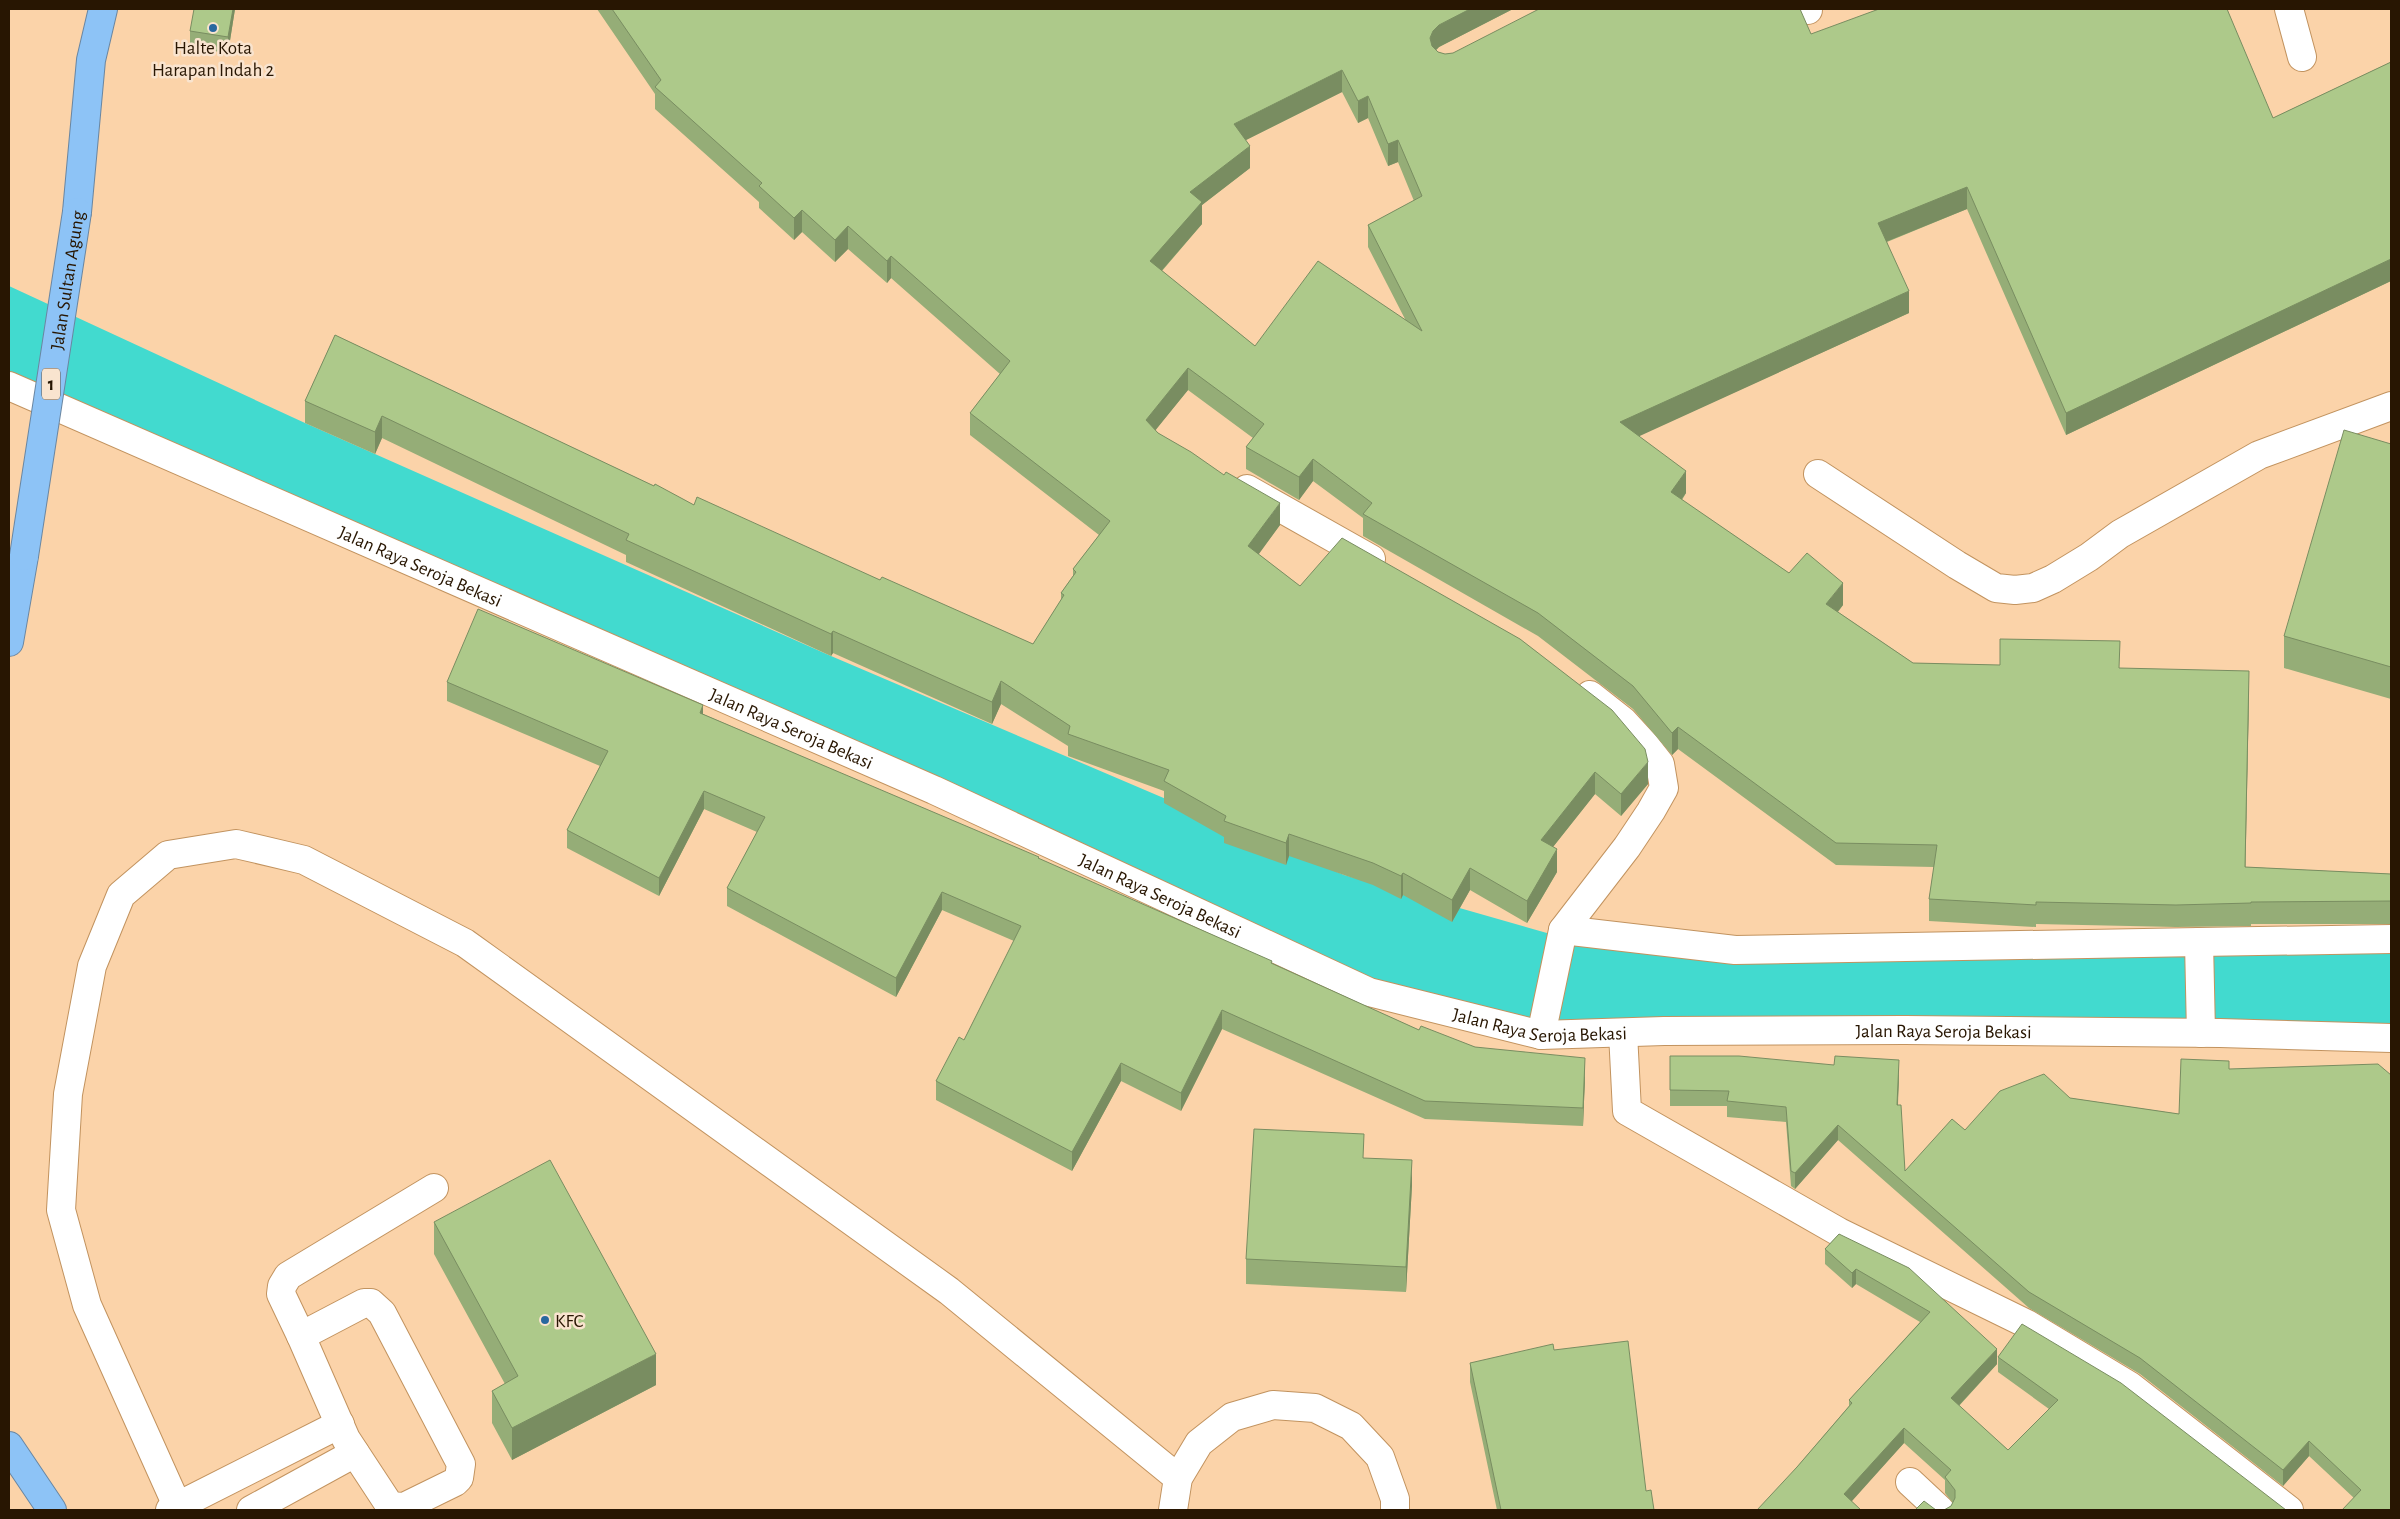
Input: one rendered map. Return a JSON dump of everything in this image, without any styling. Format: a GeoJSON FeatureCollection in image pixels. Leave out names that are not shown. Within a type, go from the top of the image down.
{"type":"FeatureCollection","features":[{"type":"Feature","properties":{"kind":"highway","name":"Jalan Sultan Agung"},"geometry":{"type":"LineString","coordinates":[[9,642],[77,212],[91,60],[103,9]]}},
{"type":"Feature","properties":{"kind":"highway"},"geometry":{"type":"LineString","coordinates":[[9,1446],[52,1510]]}},
{"type":"Feature","properties":{"kind":"street"},"geometry":{"type":"LineString","coordinates":[[2289,9],[2302,57]]}},
{"type":"Feature","properties":{"kind":"street","name":"Jalan Raya Seroja Bekasi"},"geometry":{"type":"LineString","coordinates":[[9,386],[934,790],[1369,992],[1541,1035],[2201,1026],[2391,1038]]}},
{"type":"Feature","properties":{"kind":"street"},"geometry":{"type":"LineString","coordinates":[[1818,474],[1957,565],[1996,588],[2015,590],[2033,588],[2053,579],[2089,557],[2120,534],[2260,455],[2391,406]]}},
{"type":"Feature","properties":{"kind":"street"},"geometry":{"type":"LineString","coordinates":[[1229,478],[1395,572]]}},
{"type":"Feature","properties":{"kind":"street"},"geometry":{"type":"LineString","coordinates":[[1541,1035],[1562,933],[1627,847],[1664,788],[1660,764],[1645,746],[1622,721],[1568,678]]}},
{"type":"Feature","properties":{"kind":"street"},"geometry":{"type":"LineString","coordinates":[[340,1424],[175,1509],[87,1305],[61,1210],[68,1094],[92,966],[121,895],[168,856],[236,844],[304,860],[465,943],[949,1291],[1178,1478]]}},
{"type":"Feature","properties":{"kind":"street"},"geometry":{"type":"LineString","coordinates":[[1562,933],[1735,950],[2200,949],[2391,939]]}},
{"type":"Feature","properties":{"kind":"street"},"geometry":{"type":"LineString","coordinates":[[2200,949],[2201,1026]]}},
{"type":"Feature","properties":{"kind":"street"},"geometry":{"type":"LineString","coordinates":[[1622,1033],[1627,1111],[1840,1232],[2027,1324],[2138,1392],[2289,1510]]}},
{"type":"Feature","properties":{"kind":"street"},"geometry":{"type":"LineString","coordinates":[[301,1336],[364,1303],[371,1303],[377,1307],[461,1464],[462,1472],[459,1478],[455,1482],[404,1508],[390,1506],[355,1453],[340,1424],[281,1294],[282,1286],[288,1276],[434,1188]]}},
{"type":"Feature","properties":{"kind":"street"},"geometry":{"type":"LineString","coordinates":[[1173,1510],[1178,1478],[1199,1443],[1232,1416],[1272,1405],[1314,1408],[1351,1426],[1380,1458],[1396,1499],[1395,1510]]}},
{"type":"Feature","properties":{"kind":"street"},"geometry":{"type":"LineString","coordinates":[[251,1510],[355,1453]]}},
{"type":"Feature","properties":{"kind":"street"},"geometry":{"type":"LineString","coordinates":[[1910,1482],[1940,1510]]}},
{"type":"Feature","properties":{"kind":"water"},"geometry":{"type":"Polygon","coordinates":[[[9,286],[305,423],[831,656],[1344,875],[1561,937],[2391,939],[2391,1039],[1541,1035],[1369,992],[9,386],[9,286]]]}},
{"type":"Feature","properties":{"kind":"building"},"geometry":{"type":"Polygon","coordinates":[[[194,9],[233,9],[228,37],[190,31],[194,9]]]}},
{"type":"Feature","properties":{"kind":"building"},"geometry":{"type":"Polygon","coordinates":[[[612,9],[1470,9],[1439,25],[1433,31],[1430,38],[1432,46],[1438,52],[1445,54],[1453,53],[1539,9],[1800,9],[1811,34],[1879,9],[2227,9],[2273,118],[2391,62],[2391,259],[2066,413],[1967,187],[1878,223],[1909,291],[1620,422],[1686,471],[1671,492],[1789,573],[1807,553],[1843,583],[1826,604],[1913,663],[2000,665],[2000,639],[2120,641],[2119,668],[2249,671],[2245,867],[2391,874],[2391,901],[2251,902],[2176,905],[2036,902],[2036,905],[1929,899],[1937,845],[1836,843],[1678,727],[1672,733],[1633,686],[1538,613],[1363,514],[1372,503],[1313,459],[1299,477],[1246,447],[1264,424],[1188,368],[1146,420],[1158,433],[1191,452],[1224,475],[1226,472],[1280,503],[1248,546],[1300,586],[1342,538],[1520,639],[1612,710],[1645,749],[1648,762],[1621,794],[1595,772],[1541,840],[1557,849],[1527,901],[1470,868],[1452,900],[1403,873],[1401,876],[1373,863],[1289,834],[1286,843],[1224,821],[1226,816],[1164,781],[1169,770],[1068,734],[1070,726],[1001,681],[992,702],[833,631],[831,634],[626,540],[629,534],[382,416],[375,432],[305,401],[335,335],[654,486],[655,484],[694,505],[697,497],[880,580],[882,577],[1033,644],[1064,595],[1061,593],[1076,572],[1073,569],[1110,521],[970,413],[1010,361],[891,256],[887,261],[848,226],[835,240],[802,210],[794,218],[759,186],[762,183],[655,87],[661,80],[612,9]],[[1342,70],[1234,124],[1250,146],[1190,192],[1202,202],[1150,261],[1255,346],[1318,261],[1422,331],[1368,225],[1422,196],[1398,140],[1388,144],[1368,96],[1358,101],[1342,70]]]}},
{"type":"Feature","properties":{"kind":"building"},"geometry":{"type":"Polygon","coordinates":[[[2344,430],[2391,444],[2391,667],[2284,636],[2344,430]]]}},
{"type":"Feature","properties":{"kind":"building"},"geometry":{"type":"Polygon","coordinates":[[[478,609],[703,705],[700,713],[1039,857],[1272,961],[1271,963],[1419,1030],[1421,1026],[1475,1047],[1585,1058],[1583,1108],[1425,1101],[1222,1010],[1181,1093],[1121,1063],[1072,1152],[936,1081],[959,1037],[964,1040],[1021,926],[942,892],[896,978],[727,888],[765,817],[704,791],[659,878],[567,830],[608,751],[447,682],[478,609]]]}},
{"type":"Feature","properties":{"kind":"building"},"geometry":{"type":"Polygon","coordinates":[[[1670,1056],[1739,1056],[1834,1065],[1835,1056],[1899,1060],[1897,1105],[1901,1105],[1905,1171],[1952,1119],[1965,1130],[2000,1091],[2044,1074],[2070,1098],[2179,1114],[2181,1059],[2229,1061],[2229,1069],[2378,1064],[2391,1075],[2391,1510],[2342,1510],[2361,1490],[2309,1441],[2283,1470],[2140,1358],[2029,1292],[1838,1125],[1795,1173],[1791,1171],[1786,1107],[1727,1101],[1729,1091],[1670,1090],[1670,1056]]]}},
{"type":"Feature","properties":{"kind":"building"},"geometry":{"type":"Polygon","coordinates":[[[1254,1129],[1364,1134],[1363,1158],[1412,1160],[1406,1267],[1246,1259],[1254,1129]]]}},
{"type":"Feature","properties":{"kind":"building","name":"KFC"},"geometry":{"type":"Polygon","coordinates":[[[550,1160],[656,1354],[512,1428],[492,1391],[518,1376],[434,1222],[550,1160]]]}},
{"type":"Feature","properties":{"kind":"building"},"geometry":{"type":"Polygon","coordinates":[[[1839,1234],[1909,1268],[1997,1349],[1951,1398],[2008,1450],[2058,1400],[1998,1357],[2022,1324],[2121,1383],[2286,1510],[1944,1510],[1951,1506],[1955,1498],[1955,1490],[1945,1477],[1951,1470],[1904,1428],[1844,1494],[1861,1510],[1757,1510],[1852,1403],[1849,1400],[1930,1312],[1856,1269],[1852,1273],[1825,1249],[1839,1234]]]}},
{"type":"Feature","properties":{"kind":"building"},"geometry":{"type":"Polygon","coordinates":[[[1628,1341],[1646,1491],[1651,1490],[1654,1510],[1501,1510],[1470,1363],[1553,1344],[1554,1350],[1628,1341]]]}},
{"type":"Feature","properties":{"kind":"building"},"geometry":{"type":"Polygon","coordinates":[[[1924,1501],[1936,1510],[1915,1510],[1924,1501]]]}},
{"type":"Feature","properties":{"kind":"place","name":"Halte Kota Harapan Indah 2"},"geometry":{"type":"Point","coordinates":[213,28]}},
{"type":"Feature","properties":{"kind":"place","name":"KFC"},"geometry":{"type":"Point","coordinates":[545,1320]}}]}
